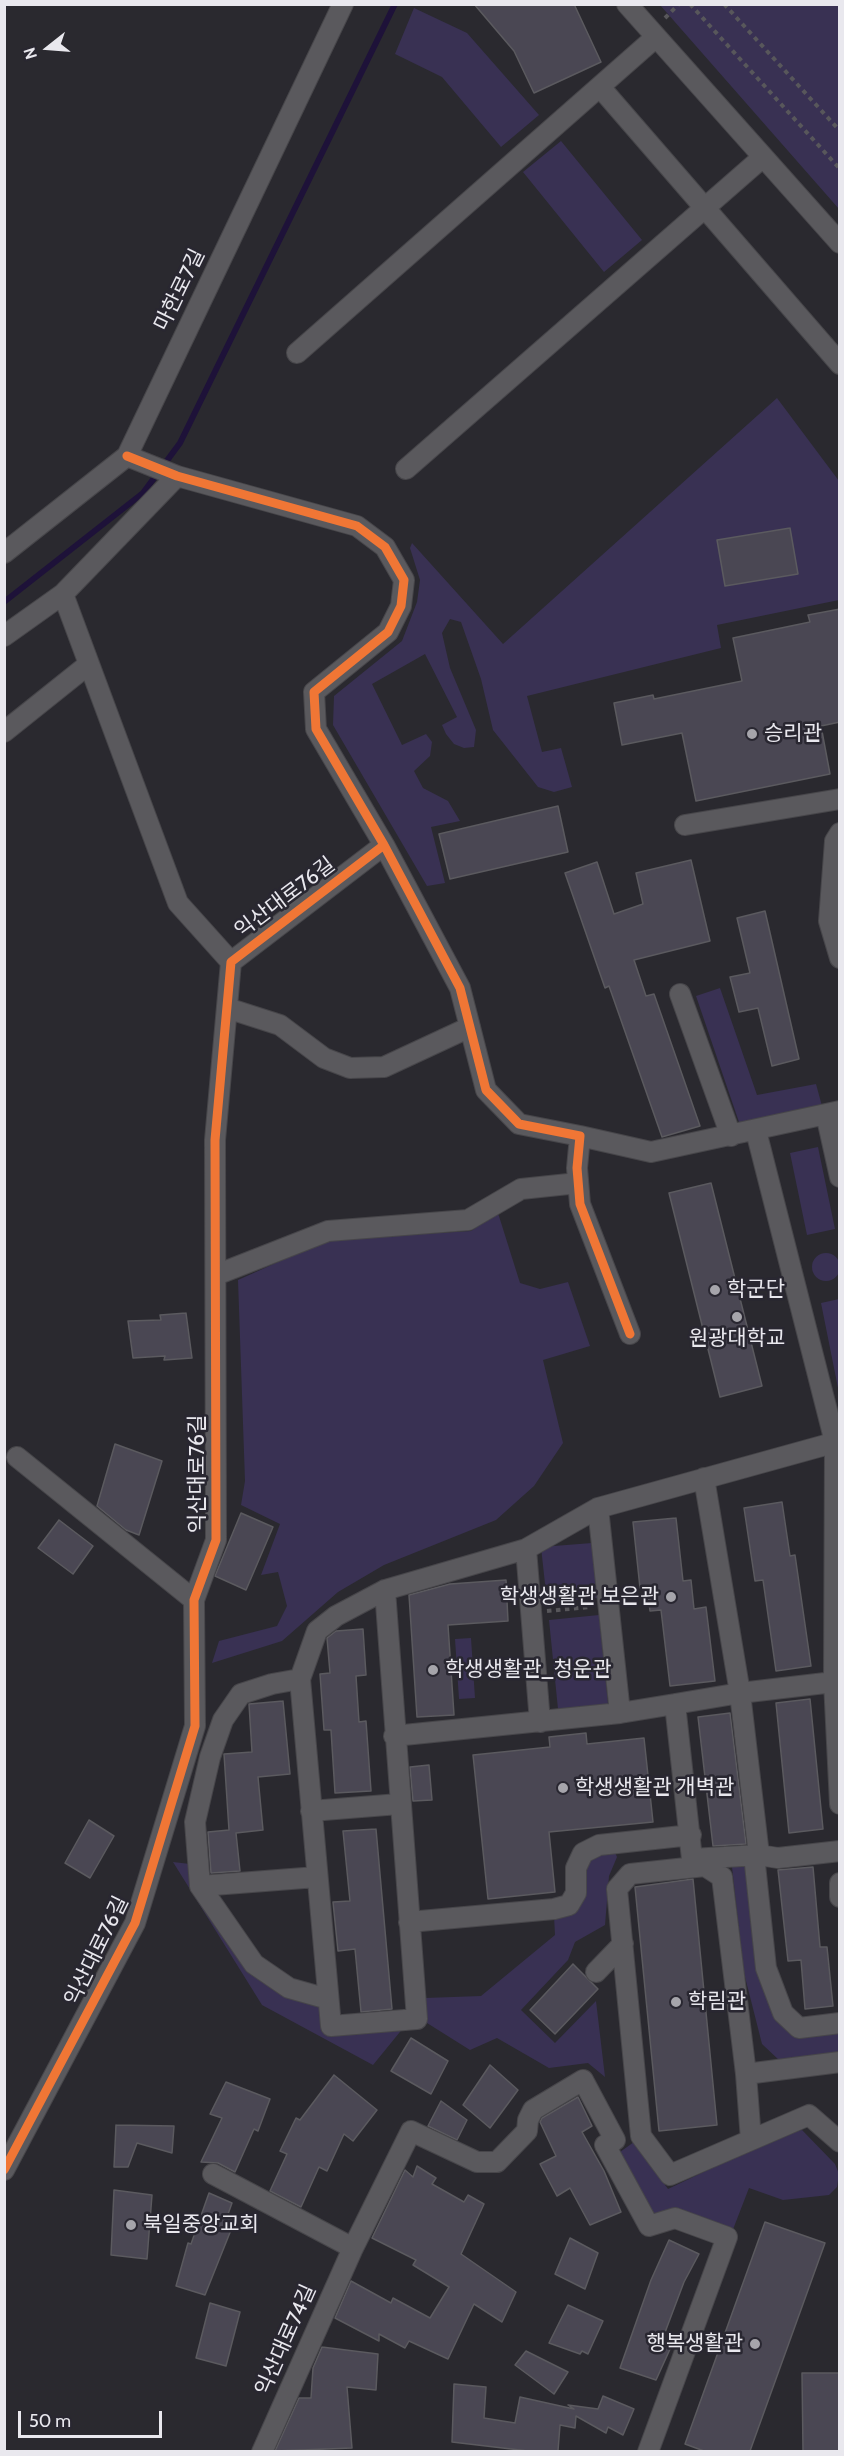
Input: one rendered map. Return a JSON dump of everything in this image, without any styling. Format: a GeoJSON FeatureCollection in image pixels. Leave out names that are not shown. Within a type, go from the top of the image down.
{"type":"FeatureCollection","features":[{"type":"Feature","properties":{"kind":"street","name":"마한로7길"},"geometry":{"type":"LineString","coordinates":[[4,553],[127,456],[343,4]]}},
{"type":"Feature","properties":{"kind":"street"},"geometry":{"type":"LineString","coordinates":[[627,4],[840,243]]}},
{"type":"Feature","properties":{"kind":"street"},"geometry":{"type":"LineString","coordinates":[[297,353],[656,37]]}},
{"type":"Feature","properties":{"kind":"street"},"geometry":{"type":"LineString","coordinates":[[600,87],[840,364]]}},
{"type":"Feature","properties":{"kind":"street"},"geometry":{"type":"LineString","coordinates":[[406,469],[763,157]]}},
{"type":"Feature","properties":{"kind":"street"},"geometry":{"type":"LineString","coordinates":[[127,456],[174,476],[357,526],[385,547],[404,580],[401,606],[388,632],[314,692],[316,729],[384,845],[460,988],[486,1090],[519,1124],[651,1152],[833,1113],[840,1178]]}},
{"type":"Feature","properties":{"kind":"street"},"geometry":{"type":"LineString","coordinates":[[4,636],[63,594],[174,476]]}},
{"type":"Feature","properties":{"kind":"street","name":"익산대로76길"},"geometry":{"type":"LineString","coordinates":[[4,2170],[135,1923],[195,1726],[194,1600],[216,1540],[215,1140],[231,962],[178,903],[63,594]]}},
{"type":"Feature","properties":{"kind":"street"},"geometry":{"type":"LineString","coordinates":[[4,732],[89,664]]}},
{"type":"Feature","properties":{"kind":"street"},"geometry":{"type":"LineString","coordinates":[[685,825],[840,799]]}},
{"type":"Feature","properties":{"kind":"street"},"geometry":{"type":"LineString","coordinates":[[840,833],[835,841],[829,921],[840,957]]}},
{"type":"Feature","properties":{"kind":"street","name":"익산대로76길"},"geometry":{"type":"LineString","coordinates":[[231,962],[384,845]]}},
{"type":"Feature","properties":{"kind":"street"},"geometry":{"type":"LineString","coordinates":[[680,994],[731,1136]]}},
{"type":"Feature","properties":{"kind":"street"},"geometry":{"type":"LineString","coordinates":[[227,1008],[280,1024],[324,1058],[350,1068],[384,1067],[470,1027]]}},
{"type":"Feature","properties":{"kind":"street"},"geometry":{"type":"LineString","coordinates":[[756,1131],[837,1442],[834,1682],[840,1804]]}},
{"type":"Feature","properties":{"kind":"street"},"geometry":{"type":"LineString","coordinates":[[580,1136],[578,1183],[580,1204],[630,1334]]}},
{"type":"Feature","properties":{"kind":"street"},"geometry":{"type":"LineString","coordinates":[[216,1275],[328,1231],[468,1220],[521,1189],[578,1183]]}},
{"type":"Feature","properties":{"kind":"street"},"geometry":{"type":"LineString","coordinates":[[385,1590],[399,1804],[417,2019],[331,2026],[300,1679],[317,1631],[345,1610],[385,1590],[526,1549],[598,1508],[837,1442]]}},
{"type":"Feature","properties":{"kind":"street"},"geometry":{"type":"LineString","coordinates":[[17,1457],[194,1600]]}},
{"type":"Feature","properties":{"kind":"street"},"geometry":{"type":"LineString","coordinates":[[704,1478],[740,1693],[766,1968],[783,2013],[799,2028],[840,2023]]}},
{"type":"Feature","properties":{"kind":"street"},"geometry":{"type":"LineString","coordinates":[[598,1508],[620,1713]]}},
{"type":"Feature","properties":{"kind":"street"},"geometry":{"type":"LineString","coordinates":[[526,1549],[540,1722]]}},
{"type":"Feature","properties":{"kind":"street"},"geometry":{"type":"LineString","coordinates":[[300,1679],[272,1684],[241,1694],[223,1720],[210,1757],[195,1822],[200,1886],[254,1964],[290,1988],[328,2000]]}},
{"type":"Feature","properties":{"kind":"street"},"geometry":{"type":"LineString","coordinates":[[394,1736],[620,1713],[740,1693],[834,1682]]}},
{"type":"Feature","properties":{"kind":"street"},"geometry":{"type":"LineString","coordinates":[[675,1704],[692,1859],[756,1855],[778,1858],[840,1851]]}},
{"type":"Feature","properties":{"kind":"street"},"geometry":{"type":"LineString","coordinates":[[312,1811],[399,1804]]}},
{"type":"Feature","properties":{"kind":"street"},"geometry":{"type":"LineString","coordinates":[[409,1922],[569,1905],[576,1893],[576,1868],[583,1853],[599,1845],[691,1835]]}},
{"type":"Feature","properties":{"kind":"street"},"geometry":{"type":"LineString","coordinates":[[751,2140],[746,2074],[722,1877],[705,1866],[630,1874],[617,1888],[641,2136],[670,2175],[809,2115],[840,2142]]}},
{"type":"Feature","properties":{"kind":"street"},"geometry":{"type":"LineString","coordinates":[[200,1886],[317,1877]]}},
{"type":"Feature","properties":{"kind":"street"},"geometry":{"type":"LineString","coordinates":[[840,1883],[840,1897]]}},
{"type":"Feature","properties":{"kind":"street"},"geometry":{"type":"LineString","coordinates":[[596,1972],[623,1944]]}},
{"type":"Feature","properties":{"kind":"street"},"geometry":{"type":"LineString","coordinates":[[746,2074],[840,2062]]}},
{"type":"Feature","properties":{"kind":"street","name":"익산대로74길"},"geometry":{"type":"LineString","coordinates":[[262,2451],[353,2248],[411,2130],[477,2162],[497,2162],[527,2131],[528,2120],[533,2110],[583,2080],[615,2139],[605,2145],[649,2226],[675,2218],[727,2237],[648,2451]]}},
{"type":"Feature","properties":{"kind":"street"},"geometry":{"type":"LineString","coordinates":[[213,2174],[353,2248]]}},
{"type":"Feature","properties":{"kind":"path"},"geometry":{"type":"LineString","coordinates":[[690,4],[840,169]]}},
{"type":"Feature","properties":{"kind":"path"},"geometry":{"type":"LineString","coordinates":[[724,4],[840,130]]}},
{"type":"Feature","properties":{"kind":"path"},"geometry":{"type":"LineString","coordinates":[[532,1613],[609,1605]]}},
{"type":"Feature","properties":{"kind":"shaded area"},"geometry":{"type":"Polygon","coordinates":[[[660,5],[839,5],[839,209],[660,5]]]}},
{"type":"Feature","properties":{"kind":"shaded area"},"geometry":{"type":"Polygon","coordinates":[[[414,8],[467,33],[539,115],[501,147],[442,77],[395,54],[414,8]]]}},
{"type":"Feature","properties":{"kind":"shaded area"},"geometry":{"type":"Polygon","coordinates":[[[561,141],[642,240],[604,272],[523,172],[561,141]]]}},
{"type":"Feature","properties":{"kind":"shaded area"},"geometry":{"type":"Polygon","coordinates":[[[777,398],[839,481],[839,600],[717,625],[721,648],[527,696],[542,752],[561,748],[572,787],[554,792],[538,787],[493,730],[481,679],[461,622],[450,619],[442,633],[450,668],[476,730],[474,747],[464,748],[454,744],[446,734],[442,725],[457,717],[425,654],[372,684],[402,745],[426,734],[432,742],[430,756],[414,771],[423,788],[448,801],[460,821],[431,827],[445,883],[427,886],[333,725],[334,696],[402,641],[417,602],[420,580],[410,548],[412,543],[503,644],[777,398]]]}},
{"type":"Feature","properties":{"kind":"shaded area"},"geometry":{"type":"Polygon","coordinates":[[[720,988],[757,1095],[816,1084],[822,1106],[740,1125],[696,996],[720,988]]]}},
{"type":"Feature","properties":{"kind":"shaded area"},"geometry":{"type":"Polygon","coordinates":[[[818,1147],[835,1229],[807,1235],[790,1153],[818,1147]]]}},
{"type":"Feature","properties":{"kind":"shaded area"},"geometry":{"type":"Polygon","coordinates":[[[498,1213],[520,1283],[540,1289],[568,1282],[590,1346],[543,1360],[563,1443],[534,1486],[496,1520],[384,1565],[338,1592],[282,1641],[212,1663],[219,1641],[277,1626],[287,1606],[278,1572],[261,1575],[280,1524],[241,1505],[245,1481],[238,1280],[327,1240],[471,1231],[498,1213]]]}},
{"type":"Feature","properties":{"kind":"shaded area"},"geometry":{"type":"Polygon","coordinates":[[[826,1253],[836,1257],[840,1267],[836,1277],[826,1281],[816,1277],[812,1267],[816,1257],[826,1253]]]}},
{"type":"Feature","properties":{"kind":"shaded area"},"geometry":{"type":"Polygon","coordinates":[[[840,1299],[839,1393],[821,1303],[840,1299]]]}},
{"type":"Feature","properties":{"kind":"shaded area"},"geometry":{"type":"Polygon","coordinates":[[[592,1543],[597,1598],[547,1602],[541,1547],[592,1543]]]}},
{"type":"Feature","properties":{"kind":"shaded area"},"geometry":{"type":"Polygon","coordinates":[[[599,1615],[608,1704],[558,1709],[549,1620],[599,1615]]]}},
{"type":"Feature","properties":{"kind":"shaded area"},"geometry":{"type":"Polygon","coordinates":[[[471,1638],[475,1698],[459,1699],[455,1639],[471,1638]]]}},
{"type":"Feature","properties":{"kind":"shaded area"},"geometry":{"type":"Polygon","coordinates":[[[614,1850],[617,1857],[609,1876],[605,1925],[575,1942],[568,1960],[521,2010],[555,2043],[596,2001],[605,2077],[588,2063],[549,2068],[497,2038],[470,2050],[427,2023],[425,1998],[481,1996],[555,1935],[554,1916],[588,1858],[614,1850]]]}},
{"type":"Feature","properties":{"kind":"shaded area"},"geometry":{"type":"Polygon","coordinates":[[[173,1862],[190,1864],[252,1970],[321,2006],[324,2032],[404,2027],[373,2065],[262,2005],[173,1862]]]}},
{"type":"Feature","properties":{"kind":"shaded area"},"geometry":{"type":"Polygon","coordinates":[[[748,1865],[777,2017],[839,2030],[839,2055],[780,2061],[762,2044],[744,1973],[732,1867],[748,1865]]]}},
{"type":"Feature","properties":{"kind":"shaded area"},"geometry":{"type":"Polygon","coordinates":[[[802,2130],[835,2164],[839,2174],[837,2187],[829,2195],[783,2200],[749,2188],[732,2232],[657,2219],[620,2152],[634,2142],[668,2189],[783,2134],[802,2130]]]}},
{"type":"Feature","properties":{"kind":"building"},"geometry":{"type":"Polygon","coordinates":[[[474,4],[574,4],[601,62],[534,93],[514,51],[474,4]]]}},
{"type":"Feature","properties":{"kind":"building"},"geometry":{"type":"Polygon","coordinates":[[[790,528],[798,574],[725,586],[717,540],[790,528]]]}},
{"type":"Feature","properties":{"kind":"building","name":"승리관"},"geometry":{"type":"Polygon","coordinates":[[[840,609],[840,722],[821,726],[830,774],[696,801],[682,733],[622,745],[614,703],[653,695],[654,699],[742,681],[733,638],[810,622],[808,615],[840,609]]]}},
{"type":"Feature","properties":{"kind":"building"},"geometry":{"type":"Polygon","coordinates":[[[558,806],[568,852],[450,879],[439,834],[558,806]]]}},
{"type":"Feature","properties":{"kind":"building"},"geometry":{"type":"Polygon","coordinates":[[[691,860],[710,941],[634,960],[646,996],[654,994],[700,1126],[662,1137],[609,986],[605,988],[565,873],[597,862],[614,914],[643,904],[636,873],[691,860]]]}},
{"type":"Feature","properties":{"kind":"building"},"geometry":{"type":"Polygon","coordinates":[[[765,911],[799,1059],[772,1066],[758,1008],[739,1012],[730,977],[750,973],[737,918],[765,911]]]}},
{"type":"Feature","properties":{"kind":"building","name":"학군단"},"geometry":{"type":"Polygon","coordinates":[[[711,1183],[762,1386],[720,1397],[669,1193],[711,1183]]]}},
{"type":"Feature","properties":{"kind":"building"},"geometry":{"type":"Polygon","coordinates":[[[186,1313],[192,1358],[164,1360],[165,1356],[133,1358],[128,1321],[161,1320],[160,1315],[186,1313]]]}},
{"type":"Feature","properties":{"kind":"building"},"geometry":{"type":"Polygon","coordinates":[[[115,1444],[162,1461],[139,1535],[126,1530],[97,1506],[115,1444]]]}},
{"type":"Feature","properties":{"kind":"building"},"geometry":{"type":"Polygon","coordinates":[[[782,1502],[790,1556],[795,1555],[811,1666],[776,1671],[763,1580],[755,1581],[744,1508],[782,1502]]]}},
{"type":"Feature","properties":{"kind":"building"},"geometry":{"type":"Polygon","coordinates":[[[241,1513],[273,1527],[246,1590],[215,1576],[241,1513]]]}},
{"type":"Feature","properties":{"kind":"building","name":"학생생활관 보은관"},"geometry":{"type":"Polygon","coordinates":[[[676,1518],[683,1581],[691,1580],[694,1609],[706,1607],[715,1681],[670,1686],[661,1610],[650,1611],[647,1587],[640,1588],[633,1522],[676,1518]]]}},
{"type":"Feature","properties":{"kind":"building"},"geometry":{"type":"Polygon","coordinates":[[[59,1520],[93,1546],[73,1574],[38,1548],[59,1520]]]}},
{"type":"Feature","properties":{"kind":"building","name":"학생생활관_청운관"},"geometry":{"type":"Polygon","coordinates":[[[506,1580],[508,1621],[448,1625],[454,1715],[417,1717],[409,1595],[450,1584],[506,1580]]]}},
{"type":"Feature","properties":{"kind":"building"},"geometry":{"type":"Polygon","coordinates":[[[363,1629],[366,1675],[356,1676],[359,1722],[366,1721],[371,1791],[335,1793],[331,1730],[324,1730],[320,1674],[330,1673],[327,1638],[336,1631],[363,1629]]]}},
{"type":"Feature","properties":{"kind":"building"},"geometry":{"type":"Polygon","coordinates":[[[810,1699],[823,1829],[789,1833],[776,1703],[810,1699]]]}},
{"type":"Feature","properties":{"kind":"building"},"geometry":{"type":"Polygon","coordinates":[[[283,1701],[290,1774],[258,1777],[263,1830],[236,1833],[240,1871],[211,1873],[208,1832],[229,1830],[224,1754],[252,1752],[249,1704],[283,1701]]]}},
{"type":"Feature","properties":{"kind":"building"},"geometry":{"type":"Polygon","coordinates":[[[730,1713],[746,1844],[713,1846],[698,1717],[730,1713]]]}},
{"type":"Feature","properties":{"kind":"building","name":"학생생활관 개벽관"},"geometry":{"type":"Polygon","coordinates":[[[586,1733],[587,1744],[644,1738],[653,1822],[549,1832],[555,1892],[488,1899],[473,1755],[550,1747],[549,1737],[586,1733]]]}},
{"type":"Feature","properties":{"kind":"building"},"geometry":{"type":"Polygon","coordinates":[[[429,1765],[432,1800],[413,1801],[410,1767],[429,1765]]]}},
{"type":"Feature","properties":{"kind":"building"},"geometry":{"type":"Polygon","coordinates":[[[89,1820],[114,1836],[90,1878],[65,1863],[89,1820]]]}},
{"type":"Feature","properties":{"kind":"building"},"geometry":{"type":"Polygon","coordinates":[[[376,1829],[392,2009],[361,2012],[355,1949],[338,1951],[333,1902],[350,1901],[343,1831],[376,1829]]]}},
{"type":"Feature","properties":{"kind":"building"},"geometry":{"type":"Polygon","coordinates":[[[813,1867],[820,1947],[827,1947],[833,2006],[805,2009],[801,1960],[788,1961],[778,1870],[813,1867]]]}},
{"type":"Feature","properties":{"kind":"building","name":"학림관"},"geometry":{"type":"Polygon","coordinates":[[[693,1879],[717,2125],[659,2131],[635,1887],[693,1879]]]}},
{"type":"Feature","properties":{"kind":"building"},"geometry":{"type":"Polygon","coordinates":[[[573,1964],[598,1989],[555,2034],[530,2010],[573,1964]]]}},
{"type":"Feature","properties":{"kind":"building"},"geometry":{"type":"Polygon","coordinates":[[[411,2038],[448,2061],[431,2094],[391,2071],[411,2038]]]}},
{"type":"Feature","properties":{"kind":"building"},"geometry":{"type":"Polygon","coordinates":[[[490,2065],[518,2090],[490,2128],[463,2105],[490,2065]]]}},
{"type":"Feature","properties":{"kind":"building"},"geometry":{"type":"Polygon","coordinates":[[[334,2075],[377,2110],[353,2141],[344,2134],[327,2171],[319,2167],[301,2207],[270,2191],[287,2154],[280,2151],[296,2118],[300,2120],[334,2075]]]}},
{"type":"Feature","properties":{"kind":"building"},"geometry":{"type":"Polygon","coordinates":[[[226,2082],[270,2099],[258,2131],[254,2129],[235,2172],[218,2163],[201,2162],[222,2118],[210,2114],[226,2082]]]}},
{"type":"Feature","properties":{"kind":"building"},"geometry":{"type":"Polygon","coordinates":[[[578,2097],[592,2126],[582,2132],[604,2171],[621,2212],[590,2225],[570,2188],[557,2196],[540,2164],[556,2156],[540,2122],[542,2118],[578,2097]]]}},
{"type":"Feature","properties":{"kind":"building"},"geometry":{"type":"Polygon","coordinates":[[[441,2101],[467,2120],[457,2140],[428,2126],[441,2101]]]}},
{"type":"Feature","properties":{"kind":"building"},"geometry":{"type":"Polygon","coordinates":[[[116,2125],[174,2126],[172,2153],[137,2143],[128,2167],[114,2167],[116,2125]]]}},
{"type":"Feature","properties":{"kind":"building"},"geometry":{"type":"Polygon","coordinates":[[[417,2166],[436,2178],[432,2184],[464,2202],[468,2195],[484,2204],[461,2254],[516,2292],[502,2322],[474,2304],[448,2359],[409,2341],[405,2348],[379,2334],[379,2341],[335,2318],[351,2281],[391,2303],[393,2298],[430,2318],[449,2287],[413,2265],[416,2260],[372,2238],[405,2170],[413,2177],[417,2166]]]}},
{"type":"Feature","properties":{"kind":"building","name":"북일중앙교회"},"geometry":{"type":"Polygon","coordinates":[[[114,2190],[152,2195],[147,2259],[111,2255],[114,2190]]]}},
{"type":"Feature","properties":{"kind":"building"},"geometry":{"type":"Polygon","coordinates":[[[209,2193],[232,2203],[227,2217],[235,2220],[205,2295],[176,2286],[188,2243],[191,2244],[209,2193]]]}},
{"type":"Feature","properties":{"kind":"building","name":"행복생활관"},"geometry":{"type":"Polygon","coordinates":[[[765,2222],[825,2243],[750,2451],[704,2451],[685,2444],[765,2222]]]}},
{"type":"Feature","properties":{"kind":"building"},"geometry":{"type":"Polygon","coordinates":[[[570,2238],[598,2253],[585,2289],[555,2274],[570,2238]]]}},
{"type":"Feature","properties":{"kind":"building"},"geometry":{"type":"Polygon","coordinates":[[[669,2240],[699,2254],[684,2282],[661,2343],[671,2347],[656,2380],[620,2368],[651,2280],[669,2240]]]}},
{"type":"Feature","properties":{"kind":"building"},"geometry":{"type":"Polygon","coordinates":[[[210,2303],[240,2312],[226,2366],[196,2358],[210,2303]]]}},
{"type":"Feature","properties":{"kind":"building"},"geometry":{"type":"Polygon","coordinates":[[[568,2305],[603,2321],[588,2354],[582,2351],[580,2354],[549,2343],[568,2305]]]}},
{"type":"Feature","properties":{"kind":"building"},"geometry":{"type":"Polygon","coordinates":[[[322,2347],[378,2354],[376,2390],[347,2387],[352,2448],[275,2451],[299,2398],[311,2398],[313,2368],[322,2347]]]}},
{"type":"Feature","properties":{"kind":"building"},"geometry":{"type":"Polygon","coordinates":[[[526,2351],[568,2372],[554,2394],[515,2365],[526,2351]]]}},
{"type":"Feature","properties":{"kind":"building"},"geometry":{"type":"Polygon","coordinates":[[[802,2373],[840,2373],[840,2451],[803,2451],[802,2373]]]}},
{"type":"Feature","properties":{"kind":"building"},"geometry":{"type":"Polygon","coordinates":[[[454,2384],[486,2387],[484,2418],[515,2423],[520,2397],[574,2409],[568,2405],[598,2409],[603,2396],[634,2409],[623,2435],[608,2427],[606,2433],[576,2416],[575,2428],[560,2425],[558,2451],[528,2451],[452,2442],[454,2384]]]}},
{"type":"Feature","properties":{"kind":"waterway"},"geometry":{"type":"LineString","coordinates":[[4,602],[143,493],[180,443],[395,4]]}},
{"type":"Feature","properties":{"kind":"cycle path"},"geometry":{"type":"LineString","coordinates":[[127,456],[177,476],[357,526],[385,547],[404,580],[401,606],[388,632],[314,692],[316,729],[384,845],[460,988],[486,1090],[519,1124],[580,1136],[577,1168],[580,1204],[630,1334]]}},
{"type":"Feature","properties":{"kind":"cycle path"},"geometry":{"type":"LineString","coordinates":[[4,2170],[135,1923],[195,1726],[194,1600],[216,1540],[215,1140],[231,962],[384,845]]}},
{"type":"Feature","properties":{"kind":"place","name":"승리관"},"geometry":{"type":"Point","coordinates":[752,734]}},
{"type":"Feature","properties":{"kind":"place","name":"학군단"},"geometry":{"type":"Point","coordinates":[715,1290]}},
{"type":"Feature","properties":{"kind":"place","name":"원광대학교"},"geometry":{"type":"Point","coordinates":[737,1317]}},
{"type":"Feature","properties":{"kind":"place","name":"학생생활관 보은관"},"geometry":{"type":"Point","coordinates":[671,1597]}},
{"type":"Feature","properties":{"kind":"place","name":"학생생활관_청운관"},"geometry":{"type":"Point","coordinates":[433,1670]}},
{"type":"Feature","properties":{"kind":"place","name":"학생생활관 개벽관"},"geometry":{"type":"Point","coordinates":[563,1788]}},
{"type":"Feature","properties":{"kind":"place","name":"학림관"},"geometry":{"type":"Point","coordinates":[676,2002]}},
{"type":"Feature","properties":{"kind":"place","name":"북일중앙교회"},"geometry":{"type":"Point","coordinates":[131,2225]}},
{"type":"Feature","properties":{"kind":"place","name":"행복생활관"},"geometry":{"type":"Point","coordinates":[755,2344]}}]}
